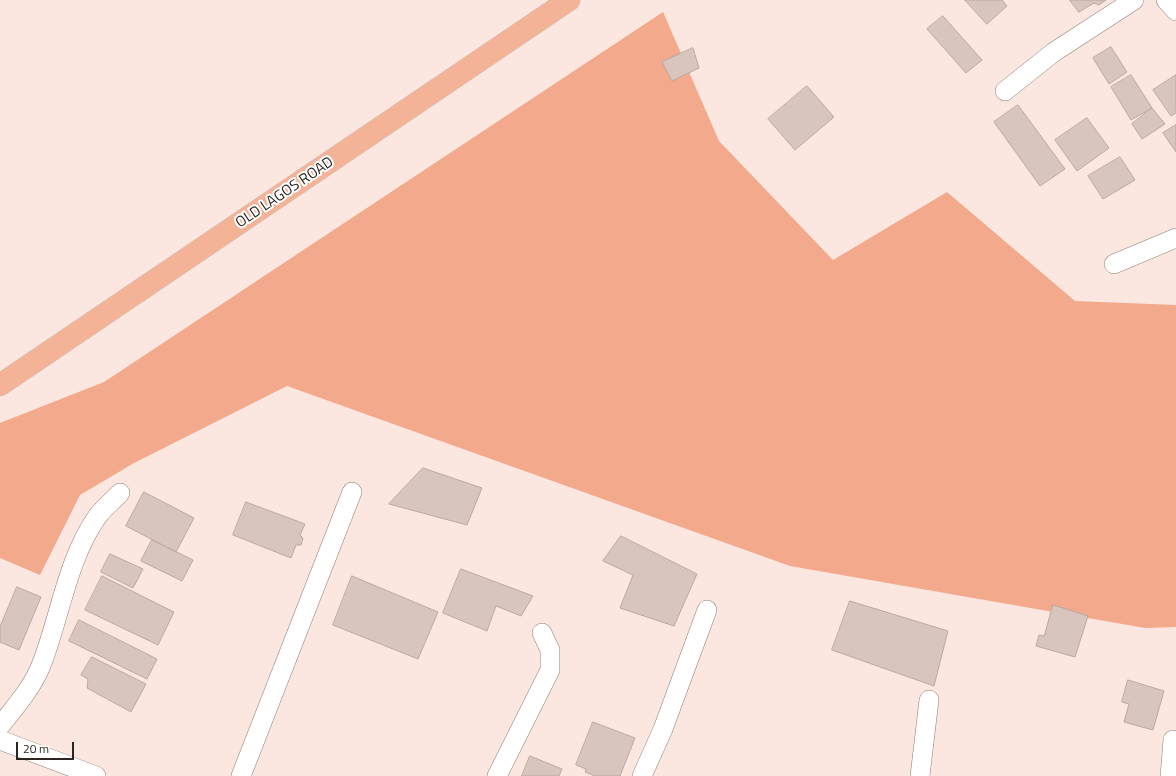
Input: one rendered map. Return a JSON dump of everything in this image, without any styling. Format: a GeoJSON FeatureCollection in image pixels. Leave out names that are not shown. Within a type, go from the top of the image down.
{"type":"FeatureCollection","features":[{"type":"Feature","properties":{"kind":"main road","name":"OLD LAGOS ROAD"},"geometry":{"type":"LineString","coordinates":[[0,385],[569,0]]}},
{"type":"Feature","properties":{"kind":"street"},"geometry":{"type":"LineString","coordinates":[[1006,91],[1054,52],[1134,0]]}},
{"type":"Feature","properties":{"kind":"street"},"geometry":{"type":"LineString","coordinates":[[1166,0],[1176,12]]}},
{"type":"Feature","properties":{"kind":"street"},"geometry":{"type":"LineString","coordinates":[[1114,264],[1176,238]]}},
{"type":"Feature","properties":{"kind":"street"},"geometry":{"type":"LineString","coordinates":[[241,776],[352,492]]}},
{"type":"Feature","properties":{"kind":"street"},"geometry":{"type":"LineString","coordinates":[[0,726],[28,691],[42,664],[76,560],[86,536],[98,516],[120,493]]}},
{"type":"Feature","properties":{"kind":"street"},"geometry":{"type":"LineString","coordinates":[[642,776],[663,729],[707,610]]}},
{"type":"Feature","properties":{"kind":"street"},"geometry":{"type":"LineString","coordinates":[[497,776],[550,670],[550,650],[542,632]]}},
{"type":"Feature","properties":{"kind":"street"},"geometry":{"type":"LineString","coordinates":[[920,776],[929,700]]}},
{"type":"Feature","properties":{"kind":"street"},"geometry":{"type":"LineString","coordinates":[[0,740],[96,776]]}},
{"type":"Feature","properties":{"kind":"street"},"geometry":{"type":"LineString","coordinates":[[1170,776],[1173,740]]}},
{"type":"Feature","properties":{"kind":"shaded area"},"geometry":{"type":"Polygon","coordinates":[[[663,12],[719,141],[833,260],[947,192],[1075,301],[1176,305],[1176,627],[1145,628],[790,566],[287,386],[134,463],[80,495],[40,575],[0,558],[0,423],[104,382],[663,12]]]}},
{"type":"Feature","properties":{"kind":"building"},"geometry":{"type":"Polygon","coordinates":[[[965,0],[1002,0],[1007,6],[987,24],[965,0]]]}},
{"type":"Feature","properties":{"kind":"building"},"geometry":{"type":"Polygon","coordinates":[[[1070,0],[1106,0],[1099,5],[1094,3],[1079,12],[1070,0]]]}},
{"type":"Feature","properties":{"kind":"building"},"geometry":{"type":"Polygon","coordinates":[[[943,16],[982,60],[966,73],[927,29],[943,16]]]}},
{"type":"Feature","properties":{"kind":"building"},"geometry":{"type":"Polygon","coordinates":[[[1111,47],[1127,72],[1109,84],[1093,58],[1111,47]]]}},
{"type":"Feature","properties":{"kind":"building"},"geometry":{"type":"Polygon","coordinates":[[[693,48],[699,68],[672,81],[662,62],[693,48]]]}},
{"type":"Feature","properties":{"kind":"building"},"geometry":{"type":"Polygon","coordinates":[[[1131,75],[1152,108],[1131,120],[1111,87],[1131,75]]]}},
{"type":"Feature","properties":{"kind":"building"},"geometry":{"type":"Polygon","coordinates":[[[1176,75],[1176,113],[1171,116],[1153,90],[1176,75]]]}},
{"type":"Feature","properties":{"kind":"building"},"geometry":{"type":"Polygon","coordinates":[[[807,86],[834,117],[795,150],[768,119],[807,86]]]}},
{"type":"Feature","properties":{"kind":"building"},"geometry":{"type":"Polygon","coordinates":[[[1018,105],[1065,169],[1040,186],[994,122],[1018,105]]]}},
{"type":"Feature","properties":{"kind":"building"},"geometry":{"type":"Polygon","coordinates":[[[1152,108],[1165,124],[1142,139],[1132,124],[1152,108]]]}},
{"type":"Feature","properties":{"kind":"building"},"geometry":{"type":"Polygon","coordinates":[[[1087,118],[1109,148],[1077,171],[1055,140],[1087,118]]]}},
{"type":"Feature","properties":{"kind":"building"},"geometry":{"type":"Polygon","coordinates":[[[1176,125],[1176,152],[1163,133],[1176,125]]]}},
{"type":"Feature","properties":{"kind":"building"},"geometry":{"type":"Polygon","coordinates":[[[1120,157],[1135,180],[1103,199],[1088,176],[1120,157]]]}},
{"type":"Feature","properties":{"kind":"building"},"geometry":{"type":"Polygon","coordinates":[[[423,468],[482,488],[467,525],[389,504],[423,468]]]}},
{"type":"Feature","properties":{"kind":"building"},"geometry":{"type":"Polygon","coordinates":[[[144,492],[194,518],[176,552],[126,526],[144,492]]]}},
{"type":"Feature","properties":{"kind":"building"},"geometry":{"type":"Polygon","coordinates":[[[246,502],[305,524],[300,535],[303,538],[301,545],[296,545],[291,558],[233,535],[246,502]]]}},
{"type":"Feature","properties":{"kind":"building"},"geometry":{"type":"Polygon","coordinates":[[[621,536],[697,574],[674,626],[620,608],[633,575],[603,561],[621,536]]]}},
{"type":"Feature","properties":{"kind":"building"},"geometry":{"type":"Polygon","coordinates":[[[152,540],[193,560],[182,581],[141,561],[152,540]]]}},
{"type":"Feature","properties":{"kind":"building"},"geometry":{"type":"Polygon","coordinates":[[[110,554],[143,569],[133,588],[101,572],[110,554]]]}},
{"type":"Feature","properties":{"kind":"building"},"geometry":{"type":"Polygon","coordinates":[[[461,569],[533,596],[521,616],[496,606],[487,631],[443,613],[461,569]]]}},
{"type":"Feature","properties":{"kind":"building"},"geometry":{"type":"Polygon","coordinates":[[[102,576],[174,612],[158,645],[85,610],[102,576]]]}},
{"type":"Feature","properties":{"kind":"building"},"geometry":{"type":"Polygon","coordinates":[[[352,576],[438,612],[418,659],[333,625],[352,576]]]}},
{"type":"Feature","properties":{"kind":"building"},"geometry":{"type":"Polygon","coordinates":[[[17,587],[41,597],[19,650],[0,642],[0,627],[17,587]]]}},
{"type":"Feature","properties":{"kind":"building"},"geometry":{"type":"Polygon","coordinates":[[[850,601],[948,631],[934,686],[832,650],[850,601]]]}},
{"type":"Feature","properties":{"kind":"building"},"geometry":{"type":"Polygon","coordinates":[[[1053,605],[1088,616],[1075,657],[1036,646],[1039,635],[1044,636],[1053,605]]]}},
{"type":"Feature","properties":{"kind":"building"},"geometry":{"type":"Polygon","coordinates":[[[79,620],[157,659],[147,679],[69,641],[79,620]]]}},
{"type":"Feature","properties":{"kind":"building"},"geometry":{"type":"Polygon","coordinates":[[[92,657],[146,684],[131,712],[87,688],[88,679],[81,675],[92,657]]]}},
{"type":"Feature","properties":{"kind":"building"},"geometry":{"type":"Polygon","coordinates":[[[1128,680],[1164,691],[1153,730],[1124,722],[1129,704],[1122,702],[1128,680]]]}},
{"type":"Feature","properties":{"kind":"building"},"geometry":{"type":"Polygon","coordinates":[[[593,722],[635,738],[620,776],[595,776],[585,772],[586,769],[576,765],[593,722]]]}},
{"type":"Feature","properties":{"kind":"building"},"geometry":{"type":"Polygon","coordinates":[[[530,756],[562,769],[559,776],[522,776],[530,756]]]}}]}
